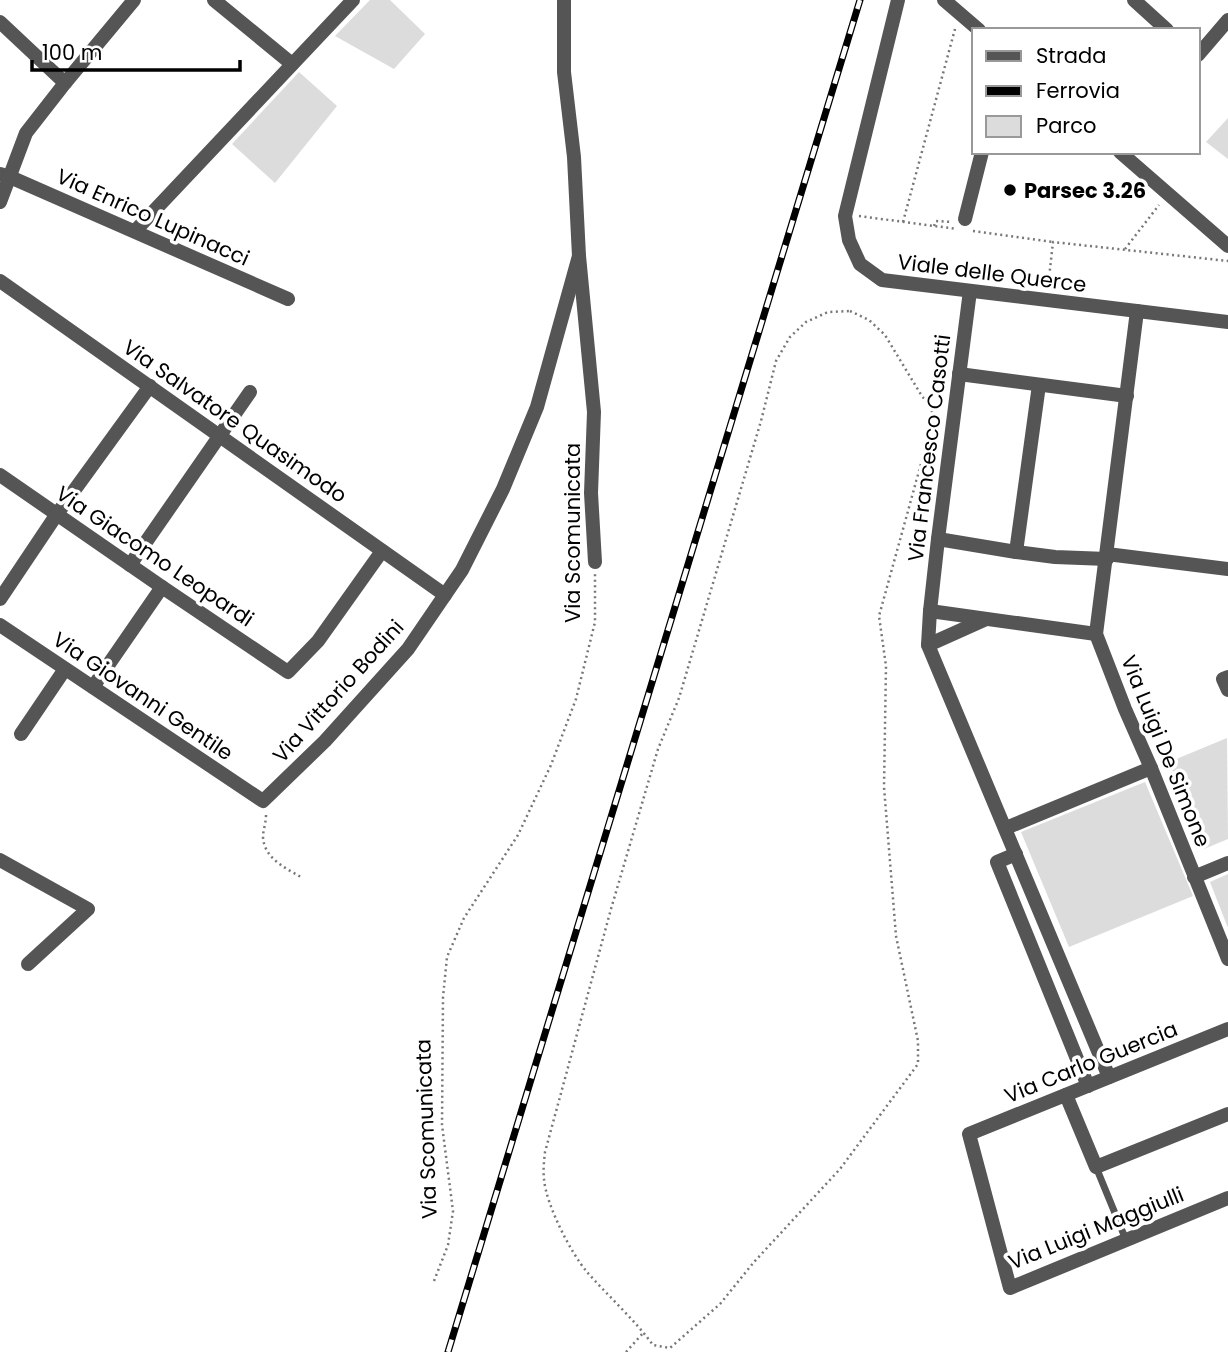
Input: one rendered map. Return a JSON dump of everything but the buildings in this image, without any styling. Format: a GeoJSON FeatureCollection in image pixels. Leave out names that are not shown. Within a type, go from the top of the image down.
{"type":"FeatureCollection","features":[{"type":"Feature","properties":{"kind":"street"},"geometry":{"type":"LineString","coordinates":[[0,202],[5,176],[26,133],[134,0]]}},
{"type":"Feature","properties":{"kind":"street"},"geometry":{"type":"LineString","coordinates":[[214,0],[292,64]]}},
{"type":"Feature","properties":{"kind":"street"},"geometry":{"type":"LineString","coordinates":[[135,231],[353,0]]}},
{"type":"Feature","properties":{"kind":"street","name":"Via Scomunicata"},"geometry":{"type":"LineString","coordinates":[[564,0],[564,72],[594,412],[591,493],[595,562]]}},
{"type":"Feature","properties":{"kind":"street","name":"Viale delle Querce"},"geometry":{"type":"LineString","coordinates":[[898,0],[845,216],[849,240],[860,264],[882,281],[1228,322]]}},
{"type":"Feature","properties":{"kind":"street"},"geometry":{"type":"LineString","coordinates":[[944,0],[977,28]]}},
{"type":"Feature","properties":{"kind":"street"},"geometry":{"type":"LineString","coordinates":[[1134,0],[1165,28]]}},
{"type":"Feature","properties":{"kind":"street"},"geometry":{"type":"LineString","coordinates":[[1200,53],[1228,20]]}},
{"type":"Feature","properties":{"kind":"street"},"geometry":{"type":"LineString","coordinates":[[0,22],[65,83]]}},
{"type":"Feature","properties":{"kind":"street"},"geometry":{"type":"LineString","coordinates":[[963,224],[981,154]]}},
{"type":"Feature","properties":{"kind":"street"},"geometry":{"type":"LineString","coordinates":[[1122,154],[1228,246]]}},
{"type":"Feature","properties":{"kind":"street","name":"Via Enrico Lupinacci"},"geometry":{"type":"LineString","coordinates":[[5,176],[288,299]]}},
{"type":"Feature","properties":{"kind":"street","name":"Via Vittorio Bodini"},"geometry":{"type":"LineString","coordinates":[[263,801],[325,741],[408,649],[462,570],[503,489],[537,407],[579,256]]}},
{"type":"Feature","properties":{"kind":"street","name":"Via Salvatore Quasimodo"},"geometry":{"type":"LineString","coordinates":[[0,281],[445,595]]}},
{"type":"Feature","properties":{"kind":"street","name":"Via Francesco Casotti"},"geometry":{"type":"LineString","coordinates":[[970,291],[928,645],[1109,1077]]}},
{"type":"Feature","properties":{"kind":"street","name":"Via Luigi De Simone"},"geometry":{"type":"LineString","coordinates":[[1137,312],[1096,634],[1228,959]]}},
{"type":"Feature","properties":{"kind":"street"},"geometry":{"type":"LineString","coordinates":[[959,374],[1127,396]]}},
{"type":"Feature","properties":{"kind":"street"},"geometry":{"type":"LineString","coordinates":[[1016,552],[1040,385]]}},
{"type":"Feature","properties":{"kind":"street"},"geometry":{"type":"LineString","coordinates":[[0,598],[150,386]]}},
{"type":"Feature","properties":{"kind":"street"},"geometry":{"type":"LineString","coordinates":[[130,565],[250,392]]}},
{"type":"Feature","properties":{"kind":"street","name":"Via Giacomo Leopardi"},"geometry":{"type":"LineString","coordinates":[[0,475],[288,671],[318,641],[382,551]]}},
{"type":"Feature","properties":{"kind":"street"},"geometry":{"type":"LineString","coordinates":[[939,538],[1055,557],[1107,557],[1228,569]]}},
{"type":"Feature","properties":{"kind":"street"},"geometry":{"type":"LineString","coordinates":[[93,687],[162,587]]}},
{"type":"Feature","properties":{"kind":"street"},"geometry":{"type":"LineString","coordinates":[[930,611],[1096,634]]}},
{"type":"Feature","properties":{"kind":"street"},"geometry":{"type":"LineString","coordinates":[[928,645],[987,618]]}},
{"type":"Feature","properties":{"kind":"street","name":"Via Giovanni Gentile"},"geometry":{"type":"LineString","coordinates":[[0,625],[263,801]]}},
{"type":"Feature","properties":{"kind":"street"},"geometry":{"type":"LineString","coordinates":[[21,734],[65,668]]}},
{"type":"Feature","properties":{"kind":"street"},"geometry":{"type":"LineString","coordinates":[[1228,677],[1223,679],[1228,690]]}},
{"type":"Feature","properties":{"kind":"street"},"geometry":{"type":"LineString","coordinates":[[1006,828],[1151,768]]}},
{"type":"Feature","properties":{"kind":"street"},"geometry":{"type":"LineString","coordinates":[[1016,854],[997,862],[1088,1086]]}},
{"type":"Feature","properties":{"kind":"street"},"geometry":{"type":"LineString","coordinates":[[0,860],[88,909],[28,964]]}},
{"type":"Feature","properties":{"kind":"street"},"geometry":{"type":"LineString","coordinates":[[1194,877],[1228,863]]}},
{"type":"Feature","properties":{"kind":"street","name":"Via Carlo Guercia"},"geometry":{"type":"LineString","coordinates":[[969,1134],[1228,1029]]}},
{"type":"Feature","properties":{"kind":"street"},"geometry":{"type":"LineString","coordinates":[[1066,1095],[1096,1167],[1228,1114]]}},
{"type":"Feature","properties":{"kind":"street","name":"Via Luigi Maggiulli"},"geometry":{"type":"LineString","coordinates":[[969,1134],[1010,1288],[1228,1198]]}},
{"type":"Feature","properties":{"kind":"lane"},"geometry":{"type":"LineString","coordinates":[[1096,1167],[1126,1240]]}},
{"type":"Feature","properties":{"kind":"path"},"geometry":{"type":"LineString","coordinates":[[903,222],[959,13]]}},
{"type":"Feature","properties":{"kind":"path"},"geometry":{"type":"LineString","coordinates":[[1125,250],[1167,194]]}},
{"type":"Feature","properties":{"kind":"path"},"geometry":{"type":"LineString","coordinates":[[845,216],[864,216],[934,226],[963,224]]}},
{"type":"Feature","properties":{"kind":"path"},"geometry":{"type":"LineString","coordinates":[[934,226],[936,221],[963,224]]}},
{"type":"Feature","properties":{"kind":"path"},"geometry":{"type":"LineString","coordinates":[[974,231],[1228,261]]}},
{"type":"Feature","properties":{"kind":"path"},"geometry":{"type":"LineString","coordinates":[[1046,300],[1054,242]]}},
{"type":"Feature","properties":{"kind":"path"},"geometry":{"type":"LineString","coordinates":[[850,311],[869,320],[885,335],[932,410],[932,424],[879,616],[886,666],[884,787],[896,936],[918,1041],[918,1064],[840,1169],[754,1262],[720,1304],[670,1348],[653,1345],[644,1332],[585,1270],[563,1233],[547,1193],[544,1178],[545,1152],[646,789],[658,749],[679,698],[761,421],[776,361],[790,337],[806,322],[828,312],[850,311]]}},
{"type":"Feature","properties":{"kind":"path","name":"Via Scomunicata"},"geometry":{"type":"LineString","coordinates":[[434,1281],[448,1245],[453,1211],[442,1125],[443,997],[447,957],[464,918],[518,835],[551,765],[576,699],[596,622],[595,562]]}},
{"type":"Feature","properties":{"kind":"path"},"geometry":{"type":"LineString","coordinates":[[263,801],[266,824],[263,836],[266,850],[282,865],[301,877]]}},
{"type":"Feature","properties":{"kind":"path"},"geometry":{"type":"LineString","coordinates":[[626,1352],[644,1332]]}},
{"type":"Feature","properties":{"kind":"green space"},"geometry":{"type":"Polygon","coordinates":[[[370,0],[390,0],[425,34],[394,69],[335,36],[370,0]]]}},
{"type":"Feature","properties":{"kind":"green space"},"geometry":{"type":"Polygon","coordinates":[[[299,72],[337,106],[275,183],[232,144],[299,72]]]}},
{"type":"Feature","properties":{"kind":"green space"},"geometry":{"type":"Polygon","coordinates":[[[1228,118],[1228,159],[1206,142],[1228,118]]]}},
{"type":"Feature","properties":{"kind":"green space"},"geometry":{"type":"Polygon","coordinates":[[[1227,738],[1228,839],[1204,849],[1169,762],[1227,738]]]}},
{"type":"Feature","properties":{"kind":"green space"},"geometry":{"type":"Polygon","coordinates":[[[1145,782],[1193,896],[1069,947],[1021,832],[1145,782]]]}},
{"type":"Feature","properties":{"kind":"green space"},"geometry":{"type":"Polygon","coordinates":[[[1228,874],[1228,928],[1210,882],[1228,874]]]}},
{"type":"Feature","properties":{"kind":"railway"},"geometry":{"type":"LineString","coordinates":[[448,1352],[860,0]]}},
{"type":"Feature","properties":{"kind":"place","name":"Parsec 3.26"},"geometry":{"type":"Point","coordinates":[1010,190]}}]}
